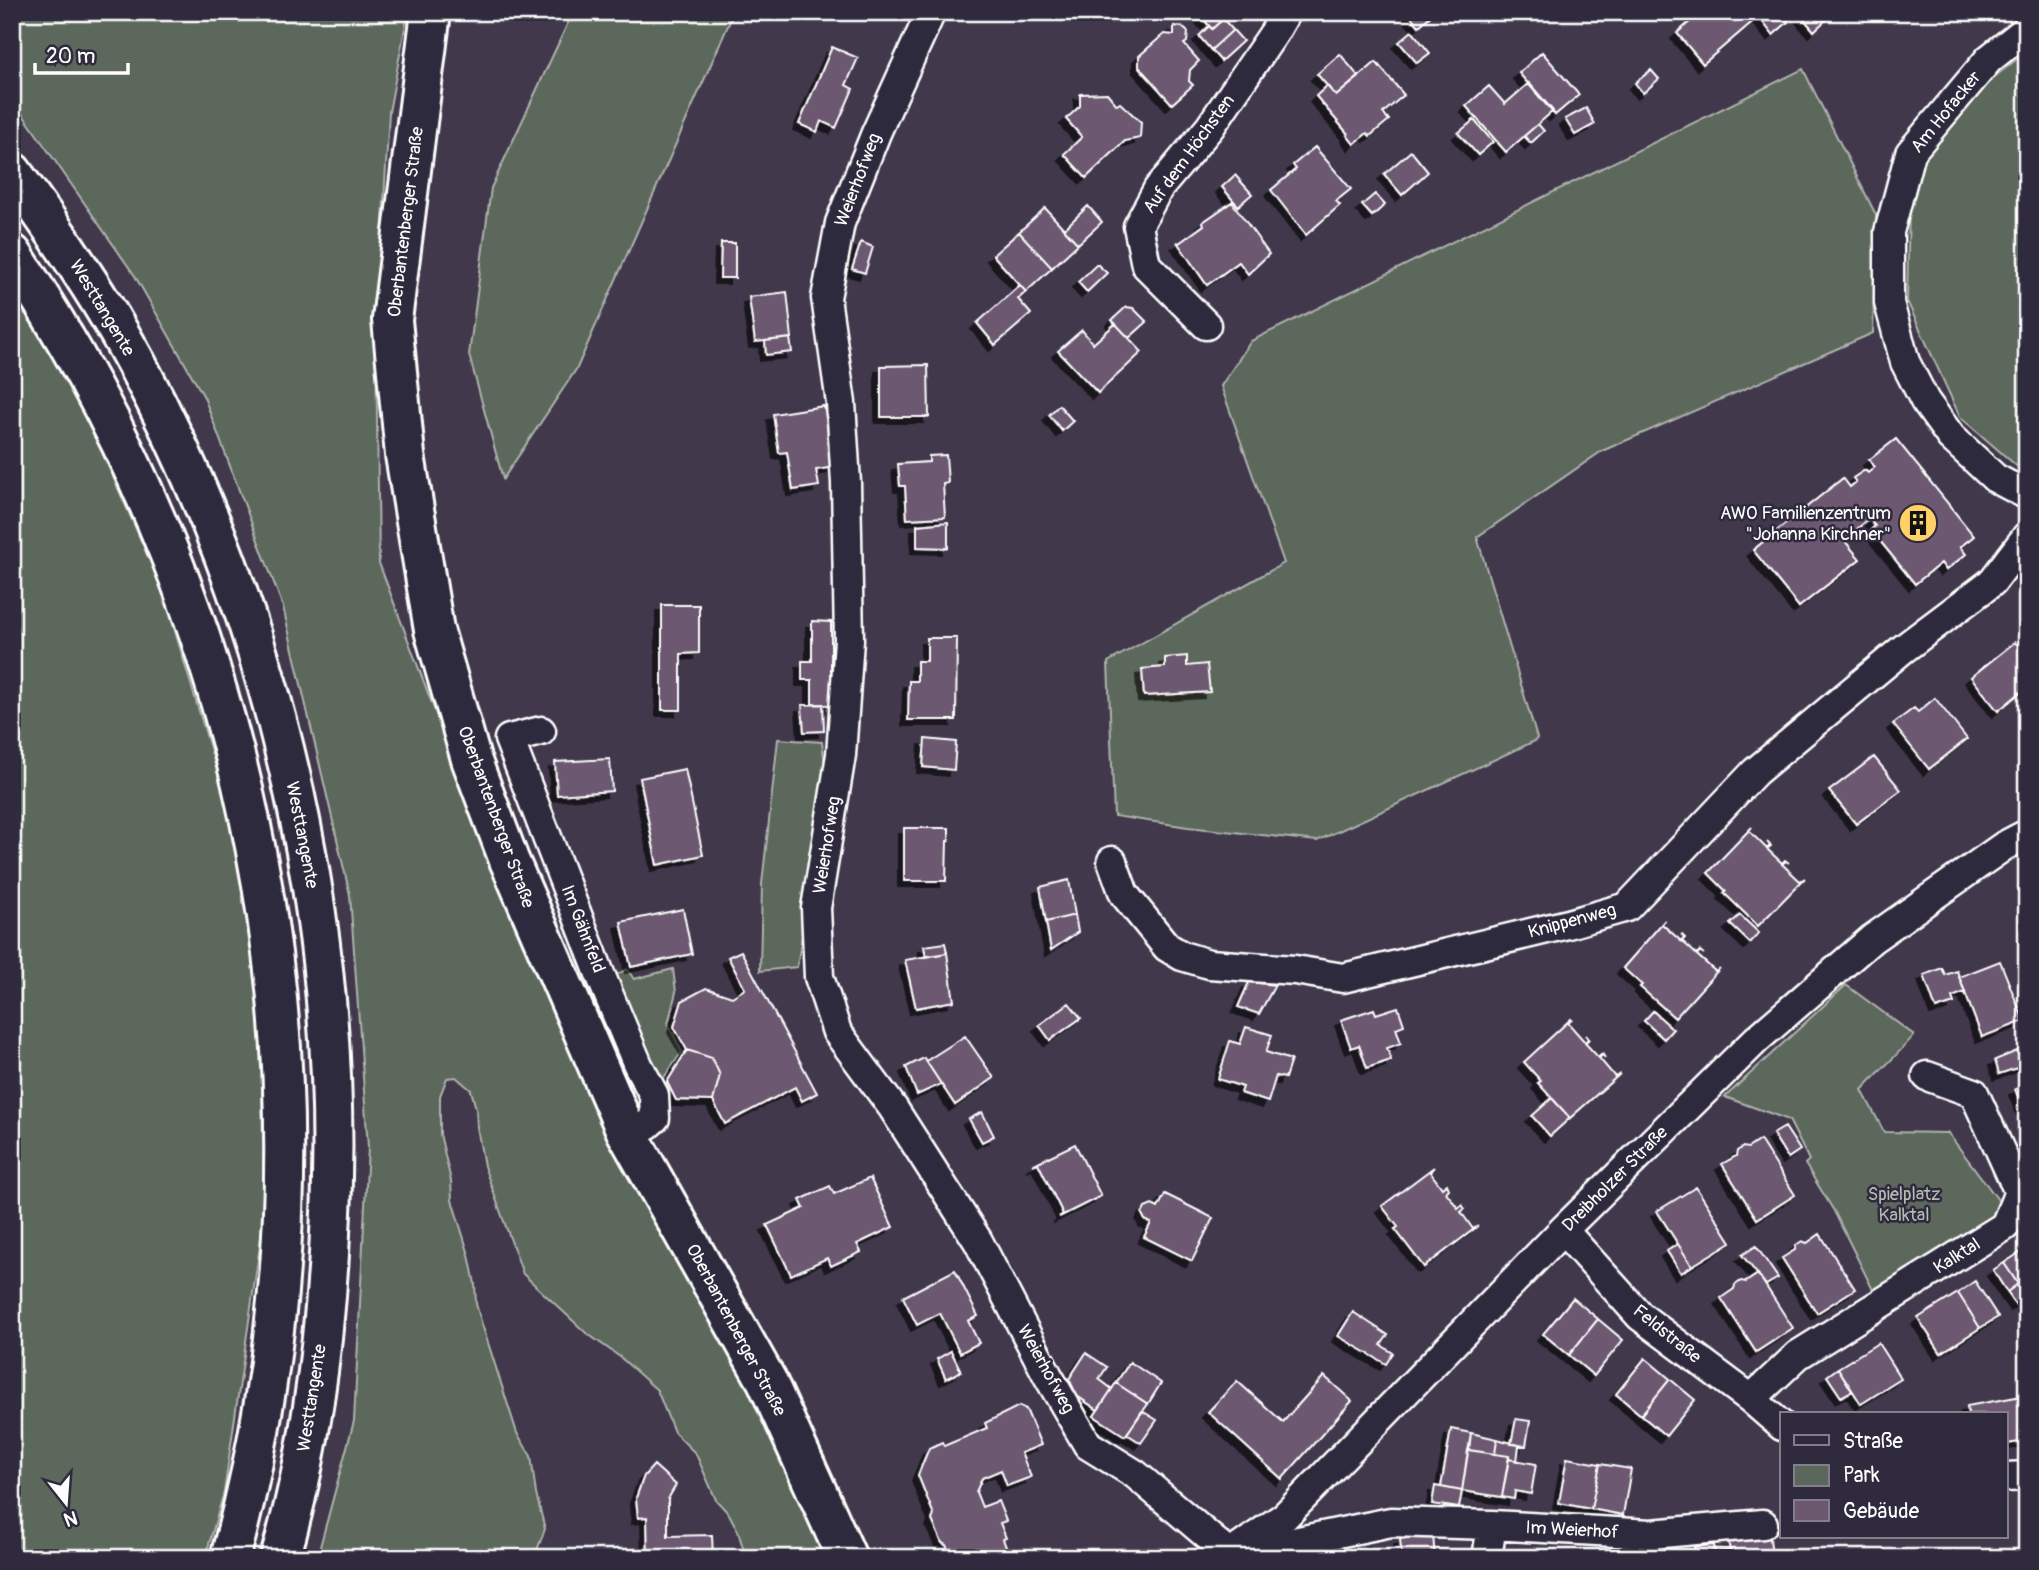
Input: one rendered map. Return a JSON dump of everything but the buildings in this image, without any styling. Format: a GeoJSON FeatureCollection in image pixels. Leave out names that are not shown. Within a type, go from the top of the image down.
{"type":"FeatureCollection","features":[{"type":"Feature","properties":{"kind":"main road","name":"Oberbantenberger Straße"},"geometry":{"type":"LineString","coordinates":[[431,12],[392,320],[405,455],[434,630],[471,759],[509,860],[626,1131],[767,1381],[847,1558]]}},
{"type":"Feature","properties":{"kind":"main road","name":"Westtangente"},"geometry":{"type":"LineString","coordinates":[[12,172],[90,284],[135,361],[175,440],[211,522],[243,606],[270,691],[310,865],[330,1037],[332,1210],[316,1382],[301,1467],[280,1558]]}},
{"type":"Feature","properties":{"kind":"main road"},"geometry":{"type":"LineString","coordinates":[[12,254],[83,368],[124,448],[161,530],[193,613],[221,699],[244,785],[262,874],[282,1052],[285,1133],[283,1214],[267,1376],[254,1455],[230,1558]]}},
{"type":"Feature","properties":{"kind":"street","name":"Weierhofweg"},"geometry":{"type":"LineString","coordinates":[[931,12],[876,132],[840,223],[826,298],[841,403],[846,483],[849,640],[841,755],[817,908],[819,977],[837,1032],[893,1108],[978,1241],[1048,1376],[1088,1445],[1135,1474],[1230,1557]]}},
{"type":"Feature","properties":{"kind":"street","name":"Auf dem Höchsten"},"geometry":{"type":"LineString","coordinates":[[1206,325],[1146,265],[1138,226],[1158,189],[1210,127],[1286,12]]}},
{"type":"Feature","properties":{"kind":"street","name":"Am Hofacker"},"geometry":{"type":"LineString","coordinates":[[2027,29],[1989,59],[1910,153],[1889,232],[1889,303],[1905,362],[1925,401],[1951,437],[1995,478],[2027,495]]}},
{"type":"Feature","properties":{"kind":"street","name":"Knippenweg"},"geometry":{"type":"LineString","coordinates":[[1112,862],[1124,894],[1167,947],[1182,956],[1209,964],[1295,970],[1343,978],[1568,924],[1627,907],[1755,772],[1903,649],[1992,582],[2027,536]]}},
{"type":"Feature","properties":{"kind":"street","name":"Im Gähnfeld"},"geometry":{"type":"LineString","coordinates":[[541,731],[509,739],[600,974],[654,1096],[655,1118],[647,1125],[626,1131]]}},
{"type":"Feature","properties":{"kind":"street","name":"Dreibholzer Straße"},"geometry":{"type":"LineString","coordinates":[[1230,1557],[1285,1516],[1563,1230],[1757,1039],[1872,939],[2004,846],[2027,834]]}},
{"type":"Feature","properties":{"kind":"street","name":"Kalktal"},"geometry":{"type":"LineString","coordinates":[[1751,1399],[1798,1355],[2005,1226],[2019,1192],[1974,1093],[1927,1076]]}},
{"type":"Feature","properties":{"kind":"street","name":"Feldstraße"},"geometry":{"type":"LineString","coordinates":[[1563,1230],[1640,1316],[1751,1399],[1780,1424]]}},
{"type":"Feature","properties":{"kind":"street"},"geometry":{"type":"LineString","coordinates":[[2008,1477],[2027,1476]]}},
{"type":"Feature","properties":{"kind":"street","name":"Im Weierhof"},"geometry":{"type":"LineString","coordinates":[[1230,1557],[1391,1522],[1492,1525],[1648,1546],[1763,1524]]}},
{"type":"Feature","properties":{"kind":"street"},"geometry":{"type":"LineString","coordinates":[[1487,1558],[1492,1525]]}},
{"type":"Feature","properties":{"kind":"green space"},"geometry":{"type":"Polygon","coordinates":[[[12,12],[408,12],[389,112],[376,345],[379,563],[479,828],[730,1345],[826,1558],[746,1558],[738,1531],[729,1514],[716,1500],[696,1454],[674,1432],[657,1390],[620,1357],[585,1332],[523,1274],[484,1166],[471,1090],[456,1077],[447,1078],[440,1096],[440,1134],[451,1181],[452,1200],[469,1255],[481,1321],[517,1433],[531,1456],[536,1494],[545,1529],[534,1558],[317,1558],[354,1421],[368,1147],[350,895],[283,607],[204,397],[135,276],[12,99],[12,12]]]}},
{"type":"Feature","properties":{"kind":"green space"},"geometry":{"type":"Polygon","coordinates":[[[573,12],[734,12],[577,368],[503,479],[469,355],[491,188],[573,12]]]}},
{"type":"Feature","properties":{"kind":"green space"},"geometry":{"type":"Polygon","coordinates":[[[2027,51],[2027,475],[1960,417],[1907,301],[1910,153],[1987,83],[2027,51]]]}},
{"type":"Feature","properties":{"kind":"green space"},"geometry":{"type":"Polygon","coordinates":[[[1803,69],[1876,215],[1873,333],[1602,451],[1477,537],[1537,738],[1535,741],[1317,841],[1114,816],[1108,662],[1284,563],[1221,386],[1251,341],[1803,69]]]}},
{"type":"Feature","properties":{"kind":"green space"},"geometry":{"type":"Polygon","coordinates":[[[12,290],[84,411],[162,588],[226,801],[261,999],[264,1218],[224,1492],[205,1558],[12,1558],[12,290]]]}},
{"type":"Feature","properties":{"kind":"green space"},"geometry":{"type":"Polygon","coordinates":[[[778,739],[822,742],[827,779],[797,967],[760,971],[762,884],[778,739]]]}},
{"type":"Feature","properties":{"kind":"green space"},"geometry":{"type":"Polygon","coordinates":[[[627,969],[634,979],[673,969],[676,992],[668,1024],[682,1052],[662,1080],[611,978],[627,969]]]}},
{"type":"Feature","properties":{"kind":"green space","name":"Spielplatz Kalktal"},"geometry":{"type":"Polygon","coordinates":[[[1846,985],[1914,1035],[1862,1090],[1884,1132],[1948,1133],[2007,1212],[1877,1298],[1834,1211],[1805,1164],[1809,1160],[1789,1120],[1725,1097],[1846,985]]]}},
{"type":"Feature","properties":{"kind":"place","name":"AWO Familienzentrum \"Johanna Kirchner\""},"geometry":{"type":"Point","coordinates":[1918,523]}}]}
